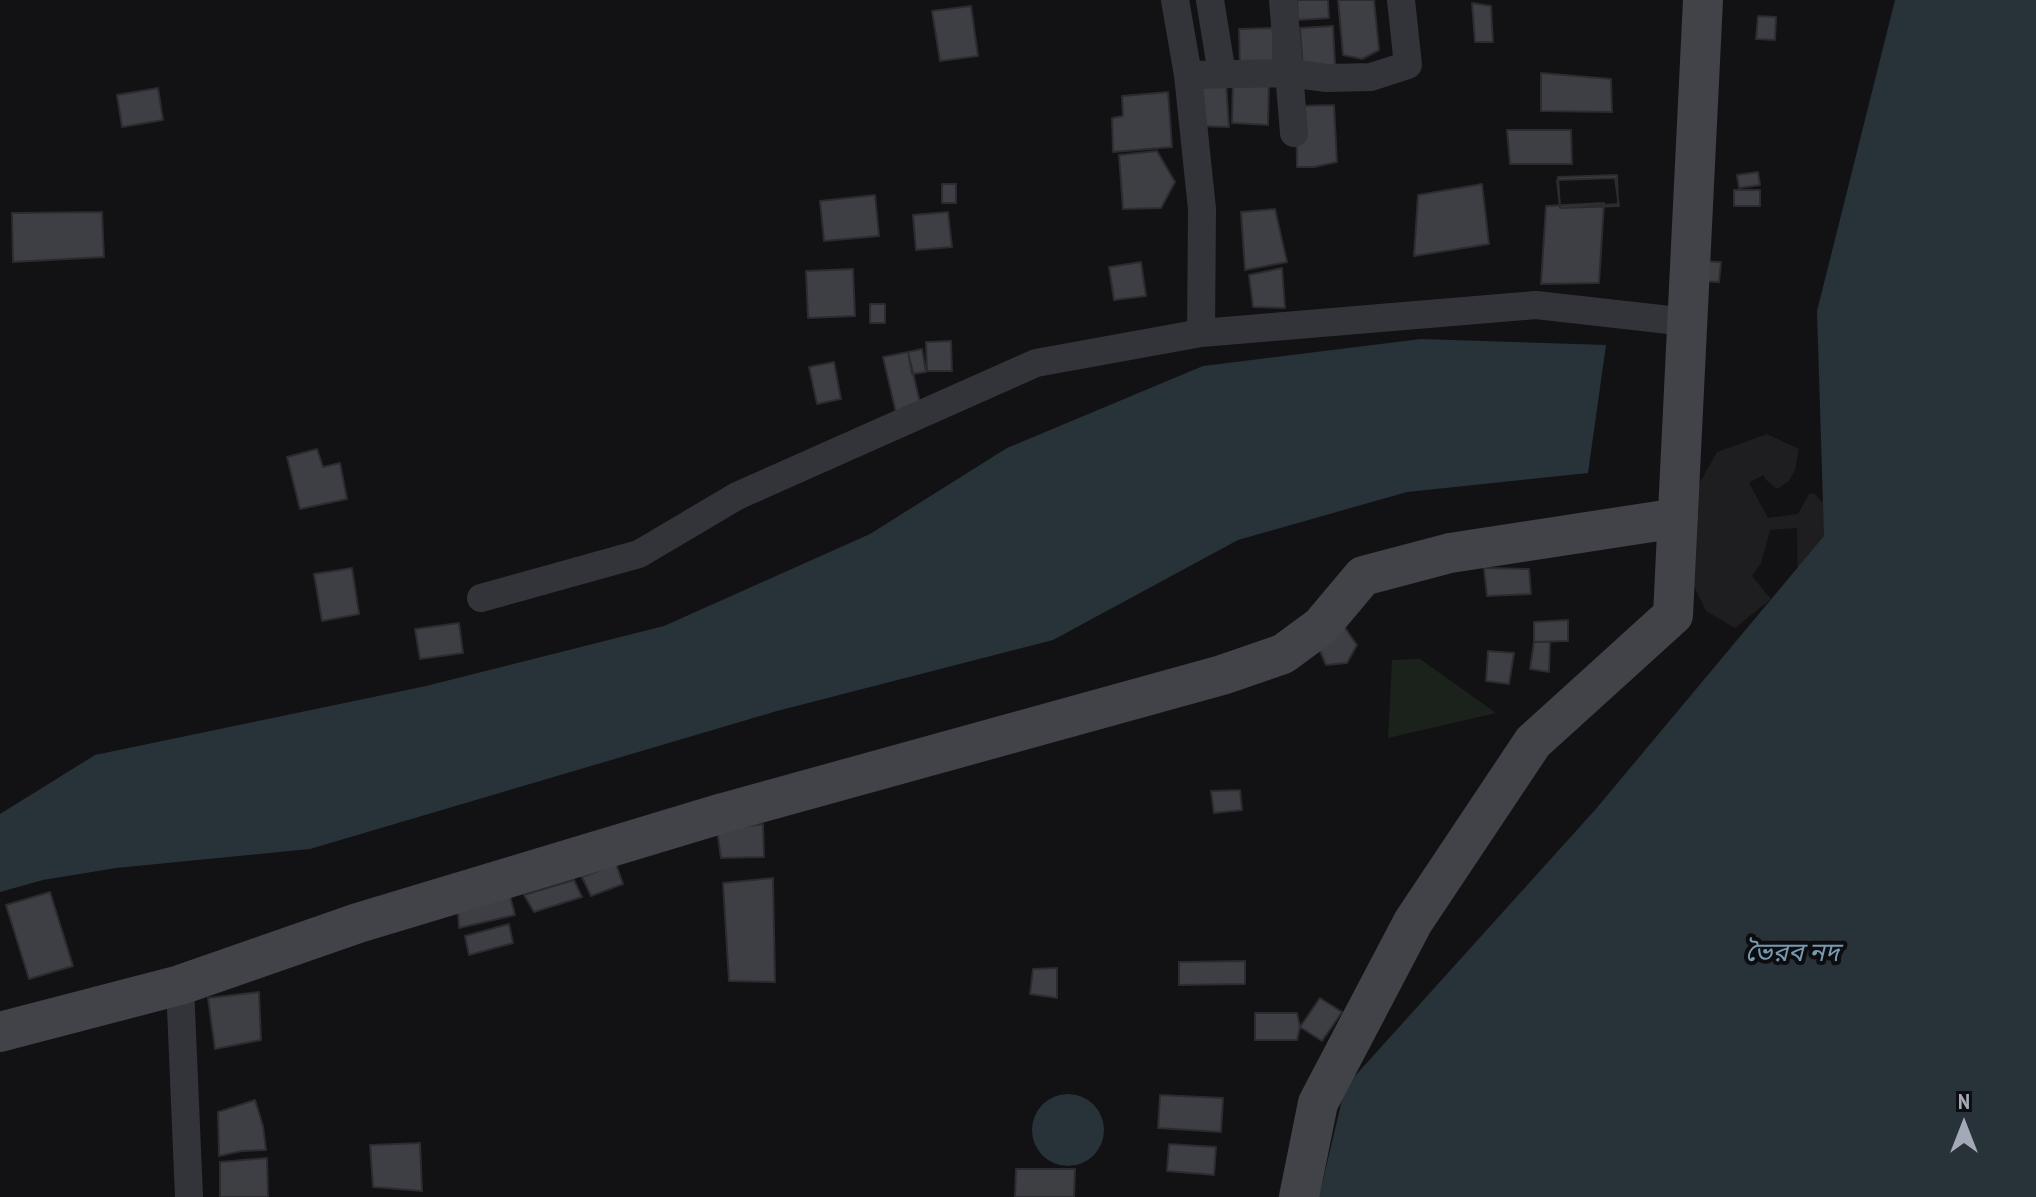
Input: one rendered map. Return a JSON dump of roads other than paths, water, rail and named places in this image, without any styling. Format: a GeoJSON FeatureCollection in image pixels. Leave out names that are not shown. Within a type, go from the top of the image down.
{"type":"FeatureCollection","features":[{"type":"Feature","properties":{"kind":"street"},"geometry":{"type":"LineString","coordinates":[[1175,0],[1188,75],[1202,209],[1201,333]]}},
{"type":"Feature","properties":{"kind":"street"},"geometry":{"type":"LineString","coordinates":[[1210,0],[1222,74]]}},
{"type":"Feature","properties":{"kind":"street"},"geometry":{"type":"LineString","coordinates":[[1283,0],[1294,133]]}},
{"type":"Feature","properties":{"kind":"street"},"geometry":{"type":"LineString","coordinates":[[1188,75],[1289,73],[1327,78],[1371,77],[1408,65],[1401,0]]}},
{"type":"Feature","properties":{"kind":"street"},"geometry":{"type":"LineString","coordinates":[[1299,1197],[1318,1103],[1413,922],[1533,742],[1673,615],[1703,0]]}},
{"type":"Feature","properties":{"kind":"street"},"geometry":{"type":"LineString","coordinates":[[481,598],[639,554],[737,496],[1036,363],[1201,333],[1536,305],[1687,322]]}},
{"type":"Feature","properties":{"kind":"street"},"geometry":{"type":"LineString","coordinates":[[0,1032],[180,985],[358,923],[723,813],[1207,679],[1283,654],[1321,626],[1363,576],[1450,553],[1678,518]]}},
{"type":"Feature","properties":{"kind":"street"},"geometry":{"type":"LineString","coordinates":[[180,985],[189,1197]]}},
{"type":"Feature","properties":{"kind":"water","name":"ভৈরব নদ"},"geometry":{"type":"Polygon","coordinates":[[[1895,0],[2036,0],[2036,1197],[1319,1197],[1345,1087],[1595,810],[1824,536],[1817,311],[1895,0]]]}},
{"type":"Feature","properties":{"kind":"water"},"geometry":{"type":"Polygon","coordinates":[[[1421,339],[1606,345],[1588,473],[1407,492],[1238,540],[1053,640],[777,711],[310,849],[116,868],[43,880],[0,892],[0,814],[95,755],[426,686],[664,626],[870,534],[1007,448],[1203,366],[1421,339]]]}},
{"type":"Feature","properties":{"kind":"water"},"geometry":{"type":"Polygon","coordinates":[[[1075,1094],[1094,1104],[1102,1116],[1102,1144],[1094,1156],[1082,1164],[1061,1166],[1042,1156],[1034,1144],[1032,1123],[1042,1104],[1054,1096],[1075,1094]]]}}]}
